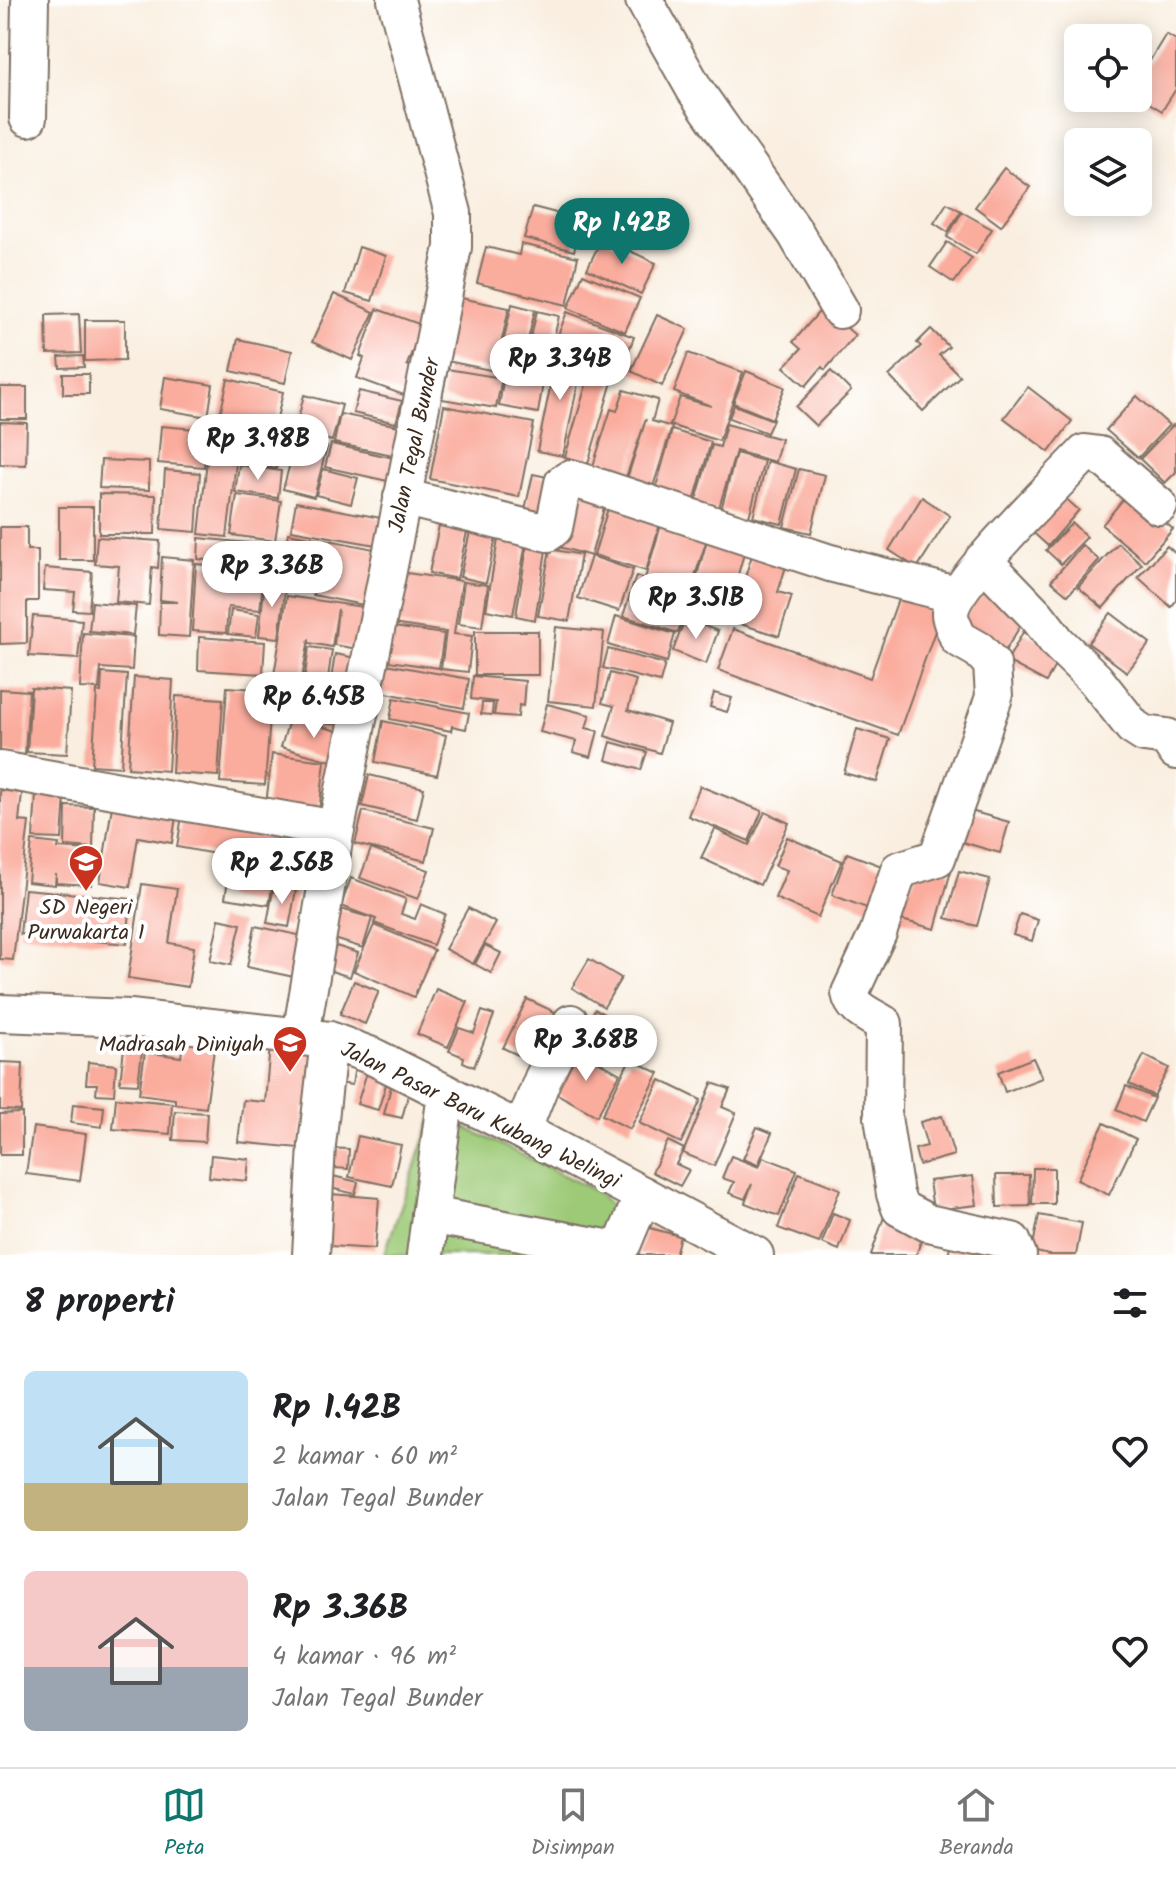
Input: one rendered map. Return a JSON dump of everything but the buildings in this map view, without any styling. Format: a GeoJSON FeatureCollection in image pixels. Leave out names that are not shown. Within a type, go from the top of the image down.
{"type":"FeatureCollection","features":[{"type":"Feature","properties":{"kind":"street"},"geometry":{"type":"LineString","coordinates":[[28,118],[30,0]]}},
{"type":"Feature","properties":{"kind":"street","name":"Jalan Tegal Bunder"},"geometry":{"type":"LineString","coordinates":[[311,1255],[317,1145],[315,1037],[336,829],[453,247],[453,213],[396,0]]}},
{"type":"Feature","properties":{"kind":"street"},"geometry":{"type":"LineString","coordinates":[[644,0],[695,90],[796,234],[840,310]]}},
{"type":"Feature","properties":{"kind":"street"},"geometry":{"type":"LineString","coordinates":[[1018,1255],[1012,1241],[928,1223],[900,1208],[883,1117],[884,1024],[858,1008],[850,993],[878,933],[899,870],[937,858],[994,697],[992,664],[979,650],[958,638],[950,615],[956,595],[983,560],[1085,453],[1095,453],[1105,459],[1159,506]]}},
{"type":"Feature","properties":{"kind":"street"},"geometry":{"type":"LineString","coordinates":[[402,497],[548,533],[553,530],[563,483],[571,478],[830,563],[956,595]]}},
{"type":"Feature","properties":{"kind":"street"},"geometry":{"type":"LineString","coordinates":[[983,560],[1095,679],[1133,727],[1144,734],[1167,737],[1176,751]]}},
{"type":"Feature","properties":{"kind":"street"},"geometry":{"type":"LineString","coordinates":[[0,770],[336,829]]}},
{"type":"Feature","properties":{"kind":"street","name":"Jalan Pasar Baru Kubang Welingi"},"geometry":{"type":"LineString","coordinates":[[0,1013],[130,1018],[315,1037],[372,1056],[522,1131],[755,1255]]}},
{"type":"Feature","properties":{"kind":"street"},"geometry":{"type":"LineString","coordinates":[[522,1131],[543,1078],[571,1023]]}},
{"type":"Feature","properties":{"kind":"street"},"geometry":{"type":"LineString","coordinates":[[425,1255],[446,1093]]}},
{"type":"Feature","properties":{"kind":"street"},"geometry":{"type":"LineString","coordinates":[[430,1215],[611,1249],[623,1243],[643,1195]]}},
{"type":"Feature","properties":{"kind":"green space"},"geometry":{"type":"Polygon","coordinates":[[[434,1112],[596,1191],[635,1230],[629,1255],[384,1255],[434,1112]]]}},
{"type":"Feature","properties":{"kind":"place","name":"SD Negeri Purwakarta 1"},"geometry":{"type":"Point","coordinates":[86,893]}},
{"type":"Feature","properties":{"kind":"place","name":"Madrasah Diniyah"},"geometry":{"type":"Point","coordinates":[290,1074]}}]}
